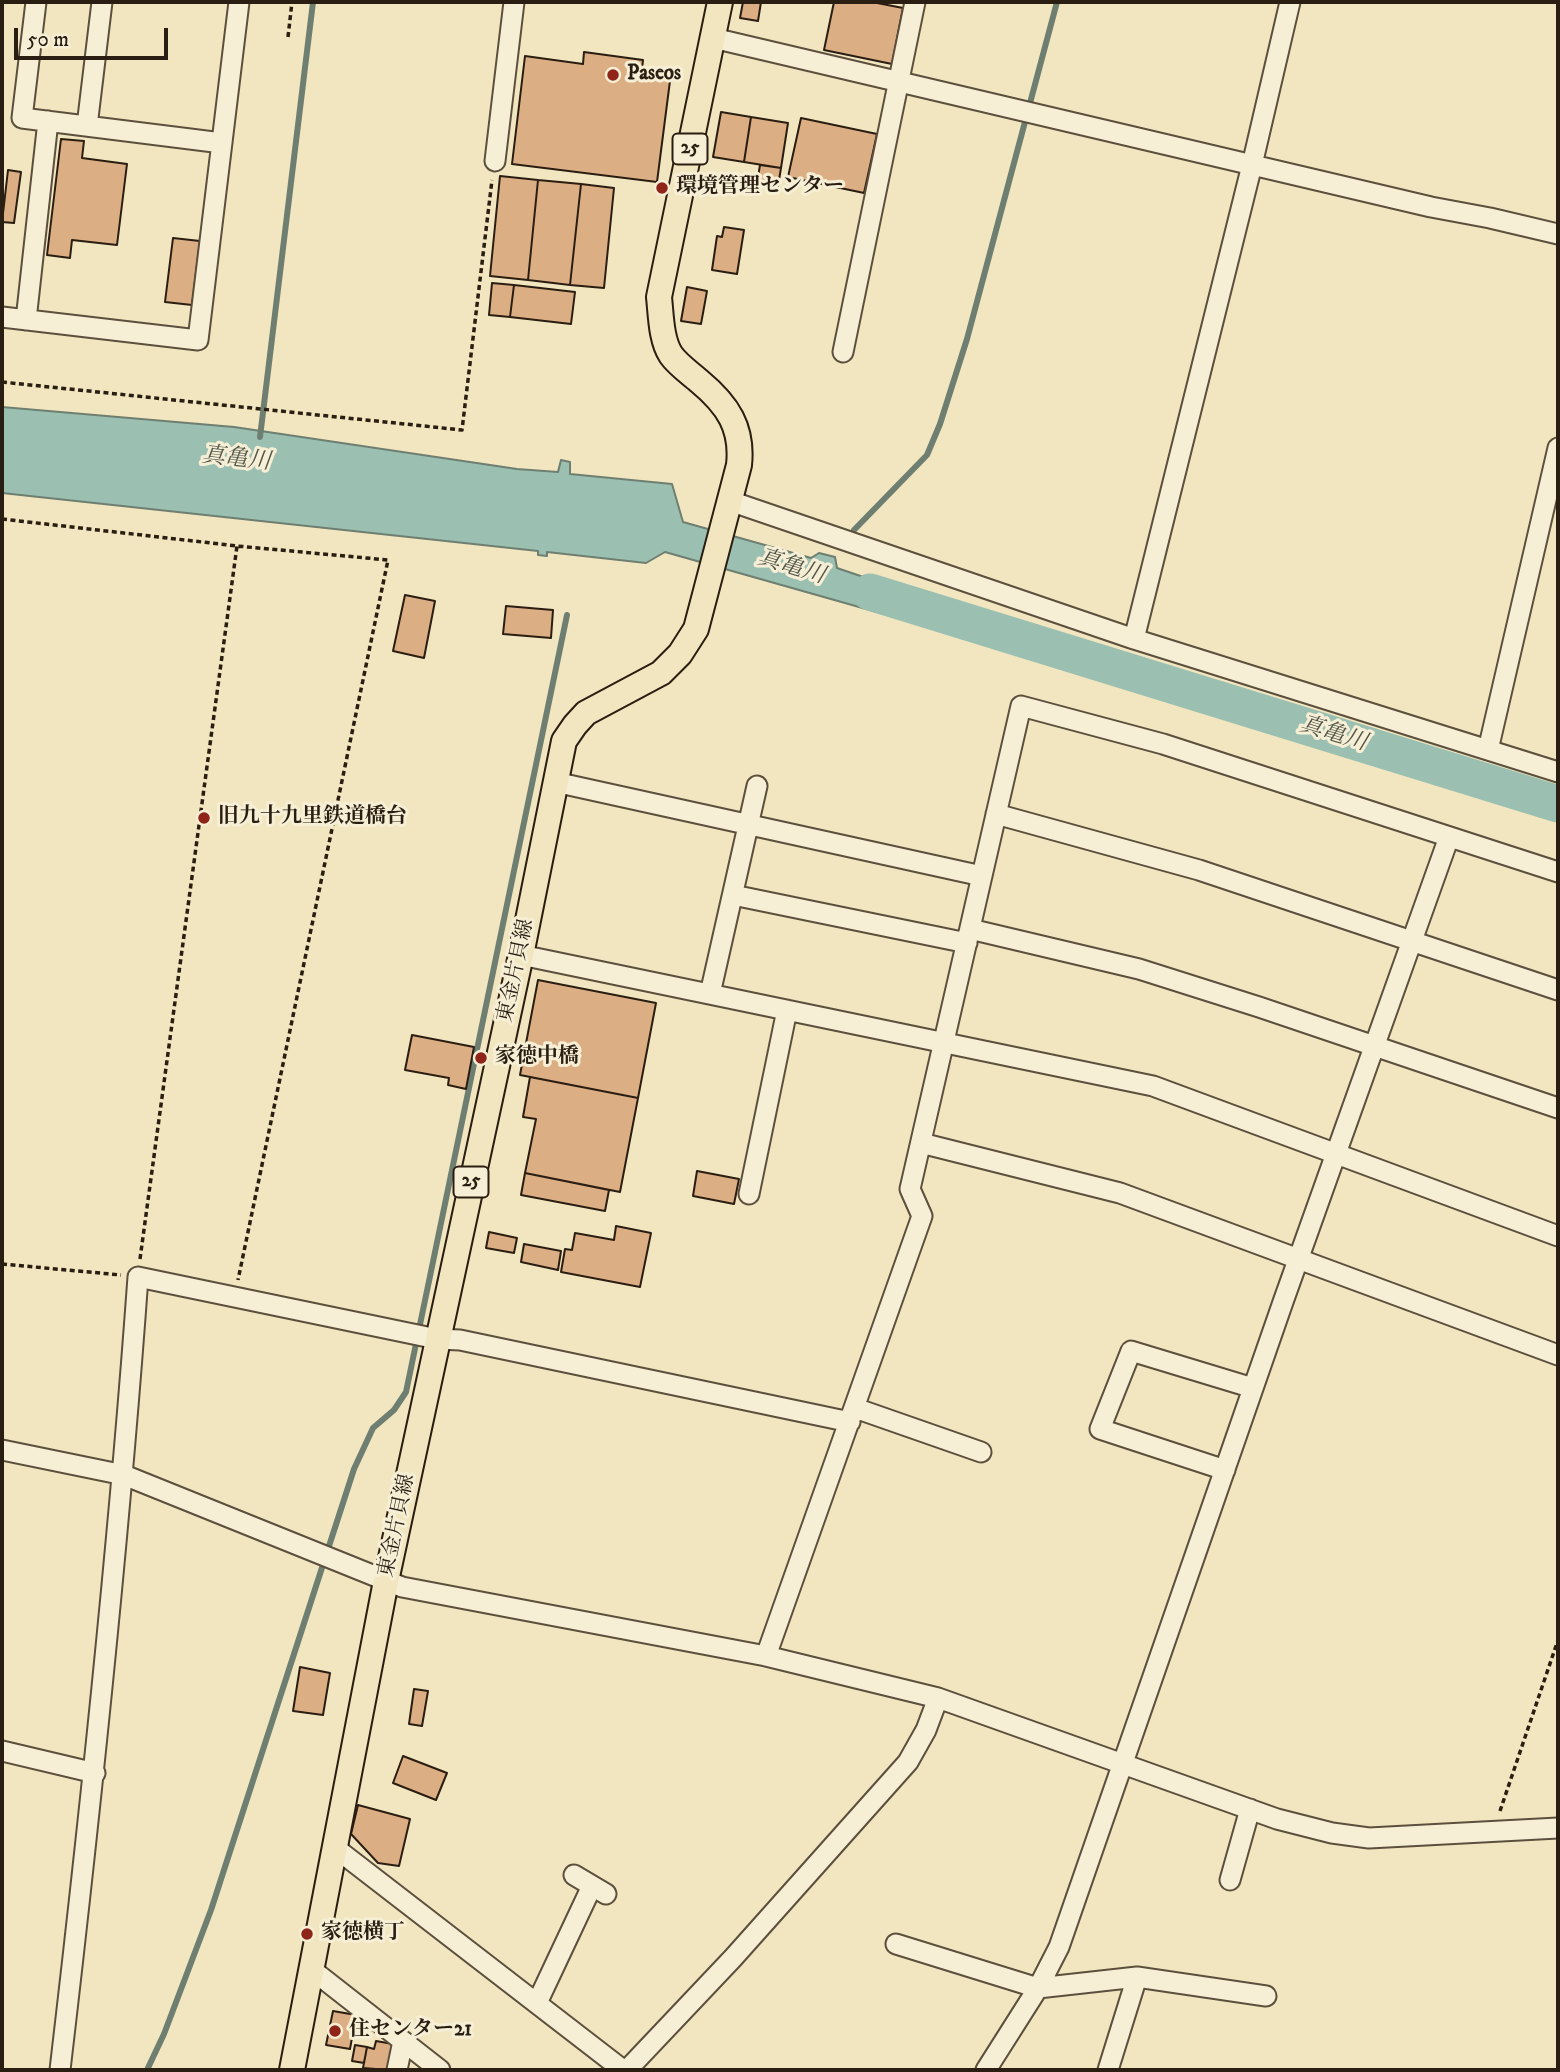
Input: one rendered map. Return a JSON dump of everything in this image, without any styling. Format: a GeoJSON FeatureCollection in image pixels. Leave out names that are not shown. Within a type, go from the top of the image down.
{"type":"FeatureCollection","features":[{"type":"Feature","properties":{"kind":"main road","name":"東金片貝線"},"geometry":{"type":"LineString","coordinates":[[292,2070],[386,1581],[424,1336],[521,955],[564,741],[586,713],[661,673],[680,654],[696,629],[740,455],[741,445],[736,428],[723,405],[670,355],[659,297],[720,2]]}},
{"type":"Feature","properties":{"kind":"street"},"geometry":{"type":"LineString","coordinates":[[36,2],[22,118],[222,143]]}},
{"type":"Feature","properties":{"kind":"street"},"geometry":{"type":"LineString","coordinates":[[87,126],[102,2]]}},
{"type":"Feature","properties":{"kind":"street"},"geometry":{"type":"LineString","coordinates":[[2,317],[198,340],[239,2]]}},
{"type":"Feature","properties":{"kind":"street"},"geometry":{"type":"LineString","coordinates":[[495,161],[514,2]]}},
{"type":"Feature","properties":{"kind":"street"},"geometry":{"type":"LineString","coordinates":[[843,352],[915,2]]}},
{"type":"Feature","properties":{"kind":"street"},"geometry":{"type":"LineString","coordinates":[[1134,639],[1290,2]]}},
{"type":"Feature","properties":{"kind":"street"},"geometry":{"type":"LineString","coordinates":[[713,38],[1558,234]]}},
{"type":"Feature","properties":{"kind":"street"},"geometry":{"type":"LineString","coordinates":[[26,320],[48,121]]}},
{"type":"Feature","properties":{"kind":"street"},"geometry":{"type":"LineString","coordinates":[[1488,750],[1558,448]]}},
{"type":"Feature","properties":{"kind":"street"},"geometry":{"type":"LineString","coordinates":[[730,501],[1134,639],[1558,772]]}},
{"type":"Feature","properties":{"kind":"street"},"geometry":{"type":"LineString","coordinates":[[766,1656],[922,1216],[910,1189],[1021,706],[1163,744],[1558,872]]}},
{"type":"Feature","properties":{"kind":"street"},"geometry":{"type":"LineString","coordinates":[[555,782],[982,876]]}},
{"type":"Feature","properties":{"kind":"street"},"geometry":{"type":"LineString","coordinates":[[710,994],[757,786]]}},
{"type":"Feature","properties":{"kind":"street"},"geometry":{"type":"LineString","coordinates":[[996,814],[1199,870],[1558,990]]}},
{"type":"Feature","properties":{"kind":"street"},"geometry":{"type":"LineString","coordinates":[[990,2069],[1059,1947],[1299,1257],[1449,837]]}},
{"type":"Feature","properties":{"kind":"street"},"geometry":{"type":"LineString","coordinates":[[733,895],[1139,969],[1558,1108]]}},
{"type":"Feature","properties":{"kind":"street"},"geometry":{"type":"LineString","coordinates":[[521,955],[1153,1086],[1558,1236]]}},
{"type":"Feature","properties":{"kind":"street"},"geometry":{"type":"LineString","coordinates":[[749,1194],[786,1010]]}},
{"type":"Feature","properties":{"kind":"street"},"geometry":{"type":"LineString","coordinates":[[920,1143],[1120,1193],[1558,1355]]}},
{"type":"Feature","properties":{"kind":"street"},"geometry":{"type":"LineString","coordinates":[[60,2070],[95,1773],[124,1475],[138,1277],[424,1336],[460,1340],[852,1415],[981,1452]]}},
{"type":"Feature","properties":{"kind":"street"},"geometry":{"type":"LineString","coordinates":[[1225,1470],[1100,1429],[1130,1350],[1253,1388]]}},
{"type":"Feature","properties":{"kind":"street"},"geometry":{"type":"LineString","coordinates":[[2,1450],[124,1475],[401,1587],[766,1656],[938,1698],[1277,1819],[1332,1833],[1369,1838],[1558,1828]]}},
{"type":"Feature","properties":{"kind":"street"},"geometry":{"type":"LineString","coordinates":[[334,1847],[625,2070],[733,1958],[908,1762],[926,1730],[938,1698]]}},
{"type":"Feature","properties":{"kind":"street"},"geometry":{"type":"LineString","coordinates":[[2,1751],[95,1773]]}},
{"type":"Feature","properties":{"kind":"street"},"geometry":{"type":"LineString","coordinates":[[1230,1880],[1250,1809]]}},
{"type":"Feature","properties":{"kind":"street"},"geometry":{"type":"LineString","coordinates":[[537,2003],[599,1890],[573,1875]]}},
{"type":"Feature","properties":{"kind":"street"},"geometry":{"type":"LineString","coordinates":[[896,1944],[1038,1988],[1137,1977],[1266,1996]]}},
{"type":"Feature","properties":{"kind":"street"},"geometry":{"type":"LineString","coordinates":[[312,1969],[440,2070]]}},
{"type":"Feature","properties":{"kind":"street"},"geometry":{"type":"LineString","coordinates":[[1108,2070],[1137,1977]]}},
{"type":"Feature","properties":{"kind":"street"},"geometry":{"type":"LineString","coordinates":[[397,2070],[403,2041]]}},
{"type":"Feature","properties":{"kind":"path"},"geometry":{"type":"LineString","coordinates":[[288,37],[292,2]]}},
{"type":"Feature","properties":{"kind":"path"},"geometry":{"type":"LineString","coordinates":[[2,382],[250,410],[462,430],[495,161]]}},
{"type":"Feature","properties":{"kind":"path"},"geometry":{"type":"LineString","coordinates":[[2,519],[388,560],[235,1295]]}},
{"type":"Feature","properties":{"kind":"path"},"geometry":{"type":"LineString","coordinates":[[2,1264],[138,1277],[237,546]]}},
{"type":"Feature","properties":{"kind":"path"},"geometry":{"type":"LineString","coordinates":[[1493,1830],[1558,1640]]}},
{"type":"Feature","properties":{"kind":"water"},"geometry":{"type":"Polygon","coordinates":[[[2,407],[234,427],[517,469],[558,472],[561,460],[570,462],[570,474],[672,484],[683,522],[811,558],[819,553],[835,557],[837,568],[922,597],[912,622],[665,552],[646,563],[547,552],[547,556],[538,555],[538,551],[2,493],[2,407]]]}},
{"type":"Feature","properties":{"kind":"building"},"geometry":{"type":"Polygon","coordinates":[[[743,2],[761,2],[758,21],[740,18],[743,2]]]}},
{"type":"Feature","properties":{"kind":"building"},"geometry":{"type":"Polygon","coordinates":[[[834,2],[872,2],[903,8],[892,64],[824,50],[834,2]]]}},
{"type":"Feature","properties":{"kind":"building"},"geometry":{"type":"Polygon","coordinates":[[[584,52],[643,60],[642,70],[671,73],[657,182],[512,164],[525,56],[583,64],[584,52]]]}},
{"type":"Feature","properties":{"kind":"building"},"geometry":{"type":"Polygon","coordinates":[[[721,112],[751,117],[744,162],[713,157],[721,112]]]}},
{"type":"Feature","properties":{"kind":"building"},"geometry":{"type":"Polygon","coordinates":[[[751,117],[788,123],[781,168],[744,162],[751,117]]]}},
{"type":"Feature","properties":{"kind":"building"},"geometry":{"type":"Polygon","coordinates":[[[801,118],[877,134],[864,193],[788,177],[801,118]]]}},
{"type":"Feature","properties":{"kind":"building"},"geometry":{"type":"Polygon","coordinates":[[[61,139],[84,141],[82,158],[127,164],[117,245],[72,240],[70,258],[47,255],[61,139]]]}},
{"type":"Feature","properties":{"kind":"building"},"geometry":{"type":"Polygon","coordinates":[[[760,165],[781,168],[778,186],[757,183],[760,165]]]}},
{"type":"Feature","properties":{"kind":"building"},"geometry":{"type":"Polygon","coordinates":[[[8,170],[21,172],[14,223],[2,222],[8,170]]]}},
{"type":"Feature","properties":{"kind":"building"},"geometry":{"type":"Polygon","coordinates":[[[500,176],[538,180],[528,280],[490,276],[500,176]]]}},
{"type":"Feature","properties":{"kind":"building"},"geometry":{"type":"Polygon","coordinates":[[[538,180],[581,184],[570,285],[528,280],[538,180]]]}},
{"type":"Feature","properties":{"kind":"building"},"geometry":{"type":"Polygon","coordinates":[[[581,184],[614,188],[604,288],[570,285],[581,184]]]}},
{"type":"Feature","properties":{"kind":"building"},"geometry":{"type":"Polygon","coordinates":[[[724,227],[744,230],[737,274],[712,270],[717,236],[722,237],[724,227]]]}},
{"type":"Feature","properties":{"kind":"building"},"geometry":{"type":"Polygon","coordinates":[[[173,238],[200,241],[192,305],[165,302],[173,238]]]}},
{"type":"Feature","properties":{"kind":"building"},"geometry":{"type":"Polygon","coordinates":[[[492,283],[514,285],[510,317],[489,315],[492,283]]]}},
{"type":"Feature","properties":{"kind":"building"},"geometry":{"type":"Polygon","coordinates":[[[514,285],[575,292],[571,324],[510,317],[514,285]]]}},
{"type":"Feature","properties":{"kind":"building"},"geometry":{"type":"Polygon","coordinates":[[[687,287],[707,291],[701,324],[681,321],[687,287]]]}},
{"type":"Feature","properties":{"kind":"building"},"geometry":{"type":"Polygon","coordinates":[[[405,595],[435,601],[424,658],[393,651],[405,595]]]}},
{"type":"Feature","properties":{"kind":"building"},"geometry":{"type":"Polygon","coordinates":[[[506,606],[553,610],[551,638],[503,634],[506,606]]]}},
{"type":"Feature","properties":{"kind":"building"},"geometry":{"type":"Polygon","coordinates":[[[538,980],[656,1003],[638,1098],[520,1075],[538,980]]]}},
{"type":"Feature","properties":{"kind":"building"},"geometry":{"type":"Polygon","coordinates":[[[412,1035],[474,1047],[466,1089],[448,1085],[449,1078],[405,1070],[412,1035]]]}},
{"type":"Feature","properties":{"kind":"building"},"geometry":{"type":"Polygon","coordinates":[[[530,1077],[638,1098],[620,1192],[525,1173],[536,1119],[523,1117],[530,1077]]]}},
{"type":"Feature","properties":{"kind":"building"},"geometry":{"type":"Polygon","coordinates":[[[697,1171],[739,1179],[734,1204],[693,1196],[697,1171]]]}},
{"type":"Feature","properties":{"kind":"building"},"geometry":{"type":"Polygon","coordinates":[[[525,1173],[609,1190],[605,1211],[521,1195],[525,1173]]]}},
{"type":"Feature","properties":{"kind":"building"},"geometry":{"type":"Polygon","coordinates":[[[616,1226],[651,1233],[640,1287],[561,1272],[565,1249],[572,1250],[575,1233],[614,1240],[616,1226]]]}},
{"type":"Feature","properties":{"kind":"building"},"geometry":{"type":"Polygon","coordinates":[[[489,1232],[517,1238],[514,1253],[486,1248],[489,1232]]]}},
{"type":"Feature","properties":{"kind":"building"},"geometry":{"type":"Polygon","coordinates":[[[524,1244],[561,1251],[558,1270],[521,1262],[524,1244]]]}},
{"type":"Feature","properties":{"kind":"building"},"geometry":{"type":"Polygon","coordinates":[[[300,1667],[330,1673],[323,1715],[293,1711],[300,1667]]]}},
{"type":"Feature","properties":{"kind":"building"},"geometry":{"type":"Polygon","coordinates":[[[414,1689],[428,1691],[422,1726],[409,1724],[414,1689]]]}},
{"type":"Feature","properties":{"kind":"building"},"geometry":{"type":"Polygon","coordinates":[[[403,1756],[447,1773],[436,1800],[393,1783],[403,1756]]]}},
{"type":"Feature","properties":{"kind":"building"},"geometry":{"type":"Polygon","coordinates":[[[358,1805],[410,1819],[399,1866],[378,1863],[351,1834],[358,1805]]]}},
{"type":"Feature","properties":{"kind":"building"},"geometry":{"type":"Polygon","coordinates":[[[333,2011],[356,2015],[350,2049],[326,2045],[333,2011]]]}},
{"type":"Feature","properties":{"kind":"building"},"geometry":{"type":"Polygon","coordinates":[[[376,2041],[393,2044],[388,2070],[363,2068],[367,2047],[374,2049],[376,2041]]]}},
{"type":"Feature","properties":{"kind":"building"},"geometry":{"type":"Polygon","coordinates":[[[355,2045],[367,2047],[364,2063],[352,2061],[355,2045]]]}},
{"type":"Feature","properties":{"kind":"waterway"},"geometry":{"type":"LineString","coordinates":[[260,437],[313,2]]}},
{"type":"Feature","properties":{"kind":"waterway"},"geometry":{"type":"LineString","coordinates":[[854,530],[927,455],[940,424],[967,339],[1057,2]]}},
{"type":"Feature","properties":{"kind":"waterway","name":"真亀川"},"geometry":{"type":"LineString","coordinates":[[870,592],[1558,804]]}},
{"type":"Feature","properties":{"kind":"waterway"},"geometry":{"type":"LineString","coordinates":[[147,2070],[164,2034],[211,1910],[354,1469],[373,1428],[394,1410],[406,1392],[567,615]]}},
{"type":"Feature","properties":{"kind":"place","name":"Paseos"},"geometry":{"type":"Point","coordinates":[613,75]}},
{"type":"Feature","properties":{"kind":"place","name":"環境管理センター"},"geometry":{"type":"Point","coordinates":[662,188]}},
{"type":"Feature","properties":{"kind":"place","name":"旧九十九里鉄道橋台"},"geometry":{"type":"Point","coordinates":[204,818]}},
{"type":"Feature","properties":{"kind":"place","name":"家徳中橋"},"geometry":{"type":"Point","coordinates":[481,1058]}},
{"type":"Feature","properties":{"kind":"place","name":"家徳横丁"},"geometry":{"type":"Point","coordinates":[307,1934]}},
{"type":"Feature","properties":{"kind":"place","name":"住センター21"},"geometry":{"type":"Point","coordinates":[335,2031]}}]}
